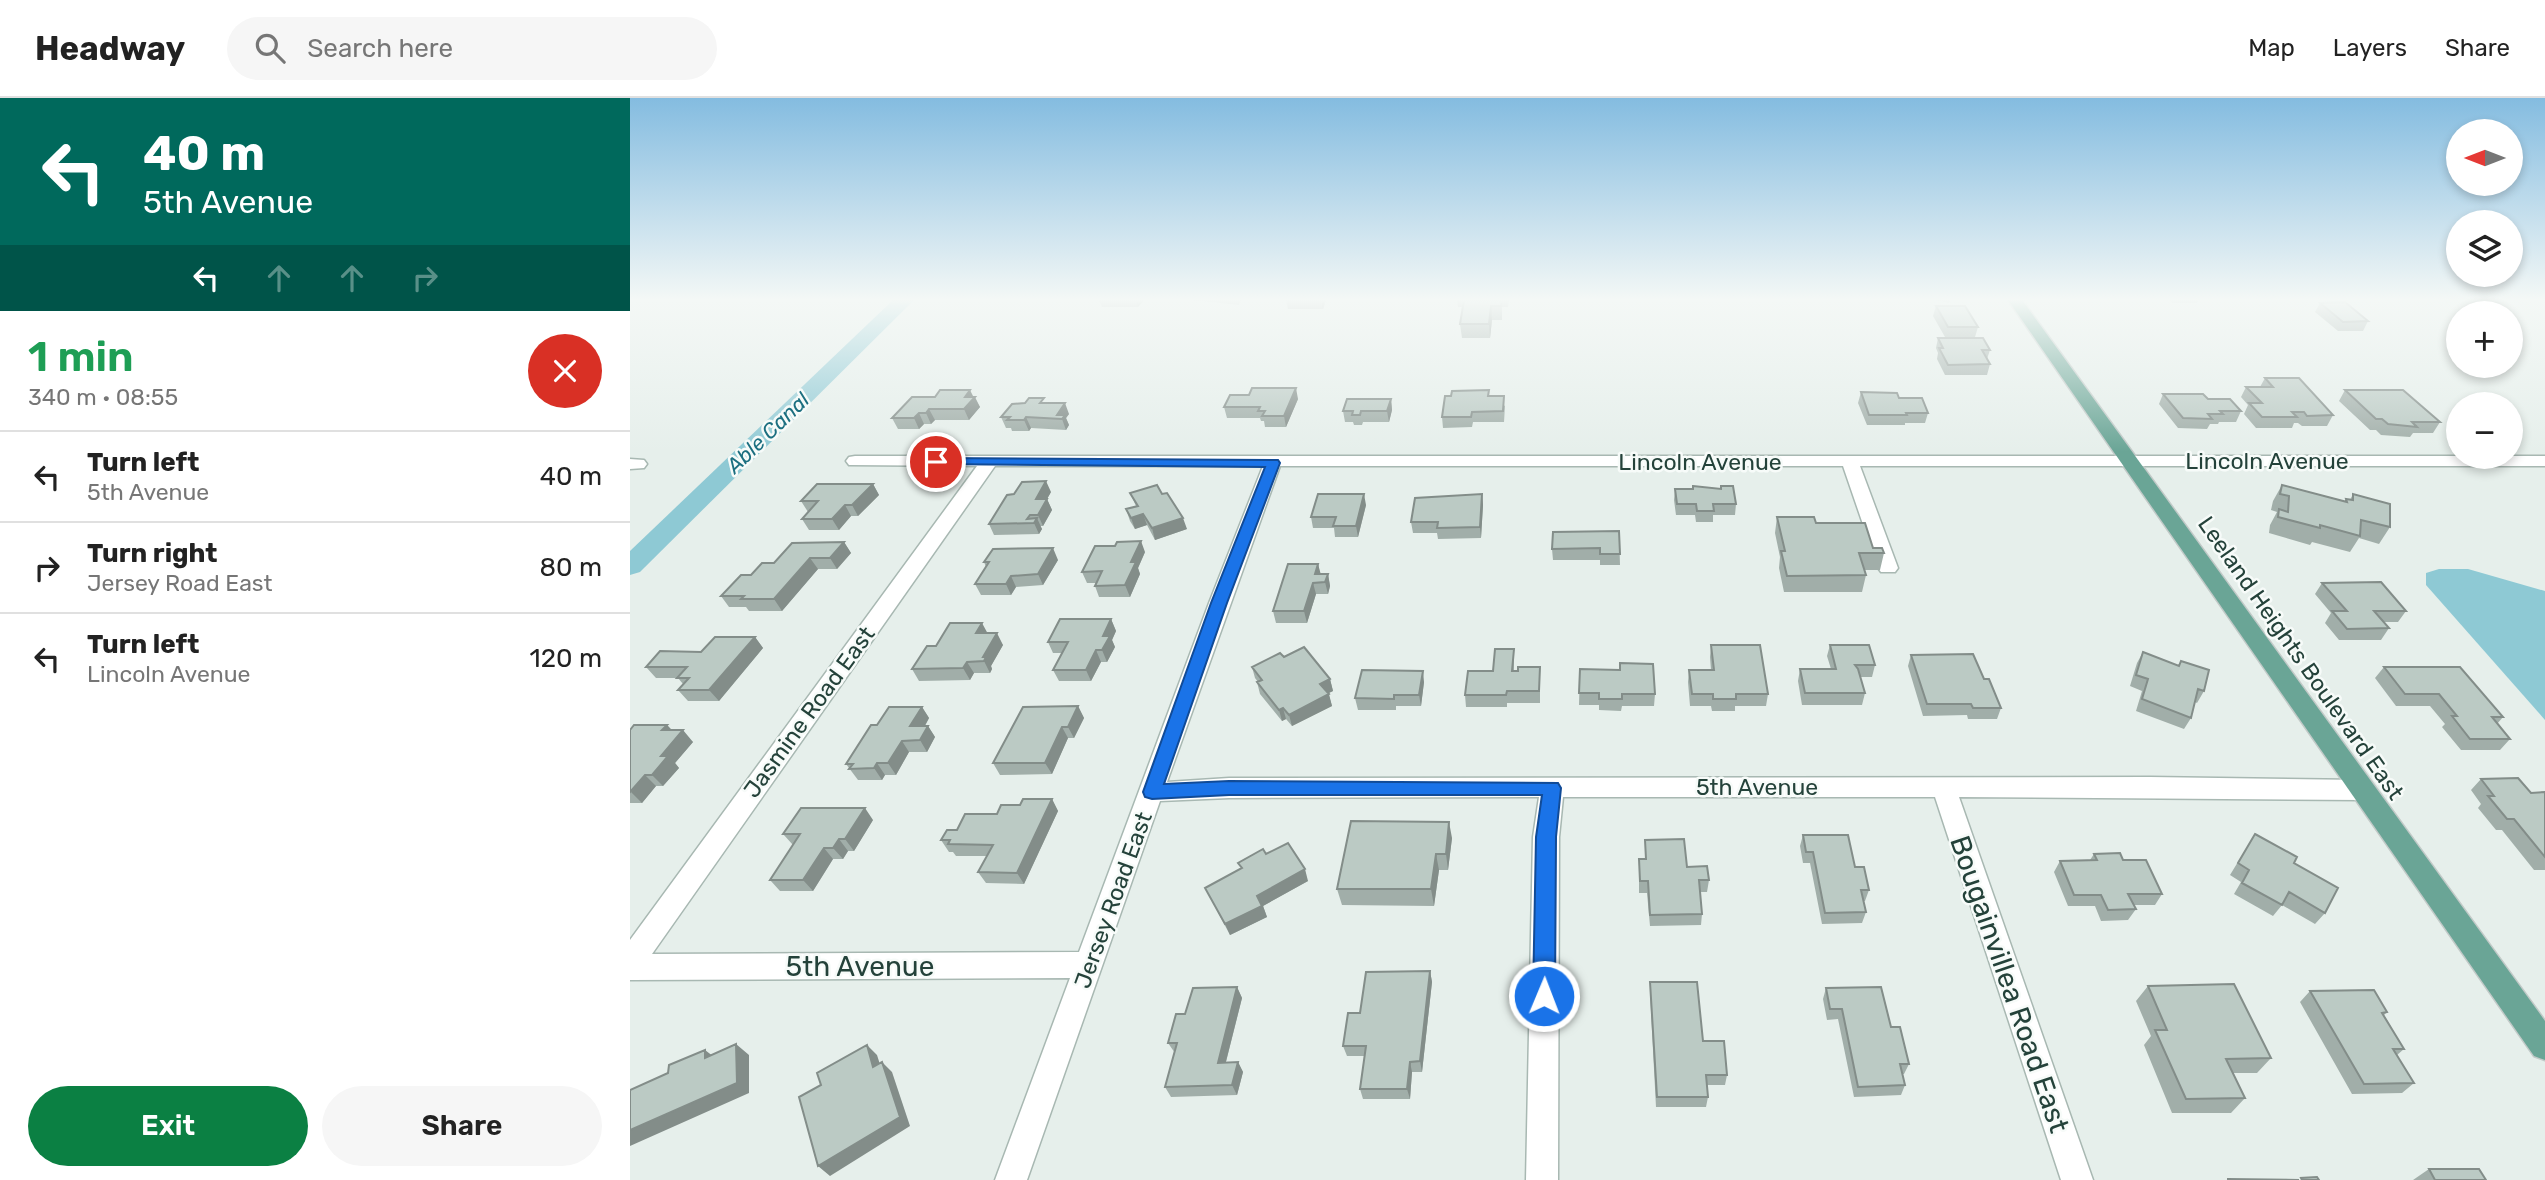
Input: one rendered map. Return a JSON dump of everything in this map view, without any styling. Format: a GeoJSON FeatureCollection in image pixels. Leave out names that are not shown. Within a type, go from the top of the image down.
{"type":"FeatureCollection","features":[{"type":"Feature","properties":{"kind":"main road","name":"Leeland Heights Boulevard East"},"geometry":{"type":"LineString","coordinates":[[2051,350],[2545,1046]]}},
{"type":"Feature","properties":{"kind":"street","name":"Lincoln Avenue"},"geometry":{"type":"LineString","coordinates":[[855,461],[2545,461]]}},
{"type":"Feature","properties":{"kind":"street","name":"Jasmine Road East"},"geometry":{"type":"LineString","coordinates":[[630,964],[989,462]]}},
{"type":"Feature","properties":{"kind":"street"},"geometry":{"type":"LineString","coordinates":[[1850,462],[1888,568]]}},
{"type":"Feature","properties":{"kind":"street","name":"Jersey Road East"},"geometry":{"type":"LineString","coordinates":[[1011,1180],[1219,603],[1273,463]]}},
{"type":"Feature","properties":{"kind":"street","name":"5th Avenue"},"geometry":{"type":"LineString","coordinates":[[1152,792],[1229,788],[2362,790]]}},
{"type":"Feature","properties":{"kind":"street"},"geometry":{"type":"LineString","coordinates":[[1542,1180],[1546,837],[1552,788]]}},
{"type":"Feature","properties":{"kind":"street","name":"Bougainvillea Road East"},"geometry":{"type":"LineString","coordinates":[[1944,788],[2077,1180]]}},
{"type":"Feature","properties":{"kind":"street","name":"5th Avenue"},"geometry":{"type":"LineString","coordinates":[[630,964],[1090,965]]}},
{"type":"Feature","properties":{"kind":"water"},"geometry":{"type":"Polygon","coordinates":[[[2439,569],[2468,569],[2545,591],[2545,720],[2426,585],[2426,573],[2439,569]]]}},
{"type":"Feature","properties":{"kind":"building"},"geometry":{"type":"Polygon","coordinates":[[[1940,350],[1982,350],[1990,364],[1948,365],[1940,350]]]}},
{"type":"Feature","properties":{"kind":"building"},"geometry":{"type":"Polygon","coordinates":[[[2265,378],[2299,378],[2333,415],[2307,416],[2304,412],[2292,412],[2297,417],[2262,417],[2249,403],[2262,403],[2246,387],[2273,387],[2265,378]]]}},
{"type":"Feature","properties":{"kind":"building"},"geometry":{"type":"Polygon","coordinates":[[[1252,388],[1296,388],[1284,416],[1262,416],[1265,411],[1258,411],[1260,407],[1224,407],[1230,395],[1249,395],[1252,388]]]}},
{"type":"Feature","properties":{"kind":"building"},"geometry":{"type":"Polygon","coordinates":[[[940,390],[970,390],[965,397],[975,397],[964,409],[929,409],[914,418],[892,418],[912,397],[935,397],[940,390]]]}},
{"type":"Feature","properties":{"kind":"building"},"geometry":{"type":"Polygon","coordinates":[[[1489,390],[1488,396],[1504,396],[1503,411],[1472,412],[1471,417],[1442,417],[1445,396],[1451,396],[1452,391],[1489,390]]]}},
{"type":"Feature","properties":{"kind":"building"},"geometry":{"type":"Polygon","coordinates":[[[2345,390],[2403,390],[2440,422],[2412,422],[2417,427],[2388,424],[2382,419],[2376,419],[2345,390]]]}},
{"type":"Feature","properties":{"kind":"building"},"geometry":{"type":"Polygon","coordinates":[[[1861,392],[1897,393],[1899,398],[1922,398],[1928,413],[1869,415],[1861,392]]]}},
{"type":"Feature","properties":{"kind":"building"},"geometry":{"type":"Polygon","coordinates":[[[2163,394],[2203,394],[2208,399],[2230,399],[2241,411],[2208,414],[2212,419],[2183,418],[2163,394]]]}},
{"type":"Feature","properties":{"kind":"building"},"geometry":{"type":"Polygon","coordinates":[[[1029,398],[1044,398],[1040,403],[1065,403],[1057,415],[1065,415],[1062,419],[1026,417],[1024,420],[1007,420],[1010,417],[1001,417],[1012,404],[1025,403],[1029,398]]]}},
{"type":"Feature","properties":{"kind":"building"},"geometry":{"type":"Polygon","coordinates":[[[1347,399],[1391,399],[1387,411],[1361,411],[1360,415],[1352,415],[1353,411],[1343,411],[1347,399]]]}},
{"type":"Feature","properties":{"kind":"building"},"geometry":{"type":"Polygon","coordinates":[[[1046,481],[1036,499],[1047,499],[1038,515],[1030,515],[1027,519],[1037,518],[1034,523],[989,524],[1007,495],[1014,494],[1022,482],[1046,481]]]}},
{"type":"Feature","properties":{"kind":"building"},"geometry":{"type":"Polygon","coordinates":[[[817,484],[873,484],[852,505],[845,505],[832,519],[802,519],[818,501],[801,501],[817,484]]]}},
{"type":"Feature","properties":{"kind":"building"},"geometry":{"type":"Polygon","coordinates":[[[1157,485],[1162,494],[1167,493],[1183,518],[1152,528],[1143,514],[1131,518],[1126,509],[1138,506],[1130,493],[1157,485]]]}},
{"type":"Feature","properties":{"kind":"building"},"geometry":{"type":"Polygon","coordinates":[[[2282,485],[2347,502],[2346,499],[2353,500],[2353,494],[2390,504],[2390,527],[2361,520],[2360,536],[2278,517],[2279,509],[2288,512],[2289,496],[2280,494],[2282,485]]]}},
{"type":"Feature","properties":{"kind":"building"},"geometry":{"type":"Polygon","coordinates":[[[1693,486],[1721,489],[1721,486],[1733,486],[1736,504],[1713,504],[1714,511],[1697,511],[1696,504],[1677,504],[1675,489],[1693,489],[1693,486]]]}},
{"type":"Feature","properties":{"kind":"building"},"geometry":{"type":"Polygon","coordinates":[[[1318,494],[1364,494],[1356,526],[1333,526],[1336,517],[1311,517],[1318,494]]]}},
{"type":"Feature","properties":{"kind":"building"},"geometry":{"type":"Polygon","coordinates":[[[1482,494],[1480,527],[1437,528],[1438,522],[1411,522],[1415,498],[1482,494]]]}},
{"type":"Feature","properties":{"kind":"building"},"geometry":{"type":"Polygon","coordinates":[[[1777,517],[1814,517],[1816,523],[1865,523],[1873,548],[1882,548],[1884,553],[1859,553],[1866,575],[1787,576],[1781,551],[1785,551],[1777,517]]]}},
{"type":"Feature","properties":{"kind":"building"},"geometry":{"type":"Polygon","coordinates":[[[1619,531],[1620,554],[1600,554],[1600,548],[1552,549],[1553,532],[1619,531]]]}},
{"type":"Feature","properties":{"kind":"building"},"geometry":{"type":"Polygon","coordinates":[[[1141,541],[1131,562],[1136,562],[1125,585],[1095,586],[1102,571],[1082,572],[1095,546],[1115,546],[1117,542],[1141,541]]]}},
{"type":"Feature","properties":{"kind":"building"},"geometry":{"type":"Polygon","coordinates":[[[844,542],[830,558],[810,558],[774,599],[721,596],[741,575],[751,575],[762,563],[774,563],[792,543],[844,542]]]}},
{"type":"Feature","properties":{"kind":"building"},"geometry":{"type":"Polygon","coordinates":[[[1053,548],[1038,574],[1011,576],[1006,584],[975,584],[989,562],[984,562],[993,549],[1053,548]]]}},
{"type":"Feature","properties":{"kind":"building"},"geometry":{"type":"Polygon","coordinates":[[[1288,564],[1318,564],[1315,574],[1328,574],[1325,582],[1313,583],[1304,611],[1273,611],[1288,564]]]}},
{"type":"Feature","properties":{"kind":"building"},"geometry":{"type":"Polygon","coordinates":[[[2381,582],[2406,611],[2374,611],[2389,628],[2347,629],[2332,611],[2347,611],[2322,583],[2381,582]]]}},
{"type":"Feature","properties":{"kind":"building"},"geometry":{"type":"Polygon","coordinates":[[[1060,619],[1111,619],[1103,636],[1110,636],[1102,650],[1096,650],[1086,670],[1053,670],[1068,642],[1048,642],[1060,619]]]}},
{"type":"Feature","properties":{"kind":"building"},"geometry":{"type":"Polygon","coordinates":[[[950,623],[982,623],[976,633],[997,633],[983,657],[986,657],[984,661],[967,662],[963,668],[912,669],[927,646],[936,646],[950,623]]]}},
{"type":"Feature","properties":{"kind":"building"},"geometry":{"type":"Polygon","coordinates":[[[715,637],[755,637],[709,690],[678,690],[689,678],[677,678],[687,667],[646,667],[660,651],[701,652],[715,637]]]}},
{"type":"Feature","properties":{"kind":"building"},"geometry":{"type":"Polygon","coordinates":[[[1711,645],[1760,645],[1768,694],[1736,694],[1736,699],[1713,699],[1713,694],[1692,694],[1689,670],[1714,670],[1711,645]]]}},
{"type":"Feature","properties":{"kind":"building"},"geometry":{"type":"Polygon","coordinates":[[[1830,645],[1869,645],[1875,665],[1855,665],[1865,693],[1805,693],[1800,669],[1836,669],[1830,645]]]}},
{"type":"Feature","properties":{"kind":"building"},"geometry":{"type":"Polygon","coordinates":[[[1304,647],[1330,679],[1320,684],[1329,694],[1289,715],[1283,708],[1279,710],[1257,682],[1262,680],[1252,667],[1280,653],[1284,657],[1304,647]]]}},
{"type":"Feature","properties":{"kind":"building"},"geometry":{"type":"Polygon","coordinates":[[[1495,649],[1514,649],[1512,671],[1518,671],[1518,667],[1540,667],[1539,691],[1507,691],[1506,695],[1465,695],[1468,671],[1493,671],[1495,649]]]}},
{"type":"Feature","properties":{"kind":"building"},"geometry":{"type":"Polygon","coordinates":[[[2143,652],[2179,666],[2181,661],[2209,670],[2204,691],[2198,689],[2191,718],[2142,699],[2148,679],[2136,675],[2143,652]]]}},
{"type":"Feature","properties":{"kind":"building"},"geometry":{"type":"Polygon","coordinates":[[[1973,654],[1984,679],[1989,679],[2001,708],[1973,708],[1971,704],[1927,704],[1911,655],[1973,654]]]}},
{"type":"Feature","properties":{"kind":"building"},"geometry":{"type":"Polygon","coordinates":[[[1620,663],[1653,664],[1655,694],[1622,694],[1622,699],[1599,699],[1599,693],[1579,693],[1580,669],[1620,670],[1620,663]]]}},
{"type":"Feature","properties":{"kind":"building"},"geometry":{"type":"Polygon","coordinates":[[[2384,667],[2460,667],[2503,717],[2492,717],[2510,739],[2470,739],[2452,716],[2457,716],[2439,694],[2405,694],[2384,667]]]}},
{"type":"Feature","properties":{"kind":"building"},"geometry":{"type":"Polygon","coordinates":[[[1362,670],[1423,671],[1419,695],[1394,695],[1394,699],[1355,698],[1362,670]]]}},
{"type":"Feature","properties":{"kind":"building"},"geometry":{"type":"Polygon","coordinates":[[[1078,706],[1068,727],[1062,727],[1045,763],[993,763],[1023,707],[1078,706]]]}},
{"type":"Feature","properties":{"kind":"building"},"geometry":{"type":"Polygon","coordinates":[[[889,707],[922,707],[910,726],[928,726],[920,740],[902,741],[888,763],[877,763],[874,768],[849,769],[853,764],[846,764],[871,725],[877,725],[889,707]]]}},
{"type":"Feature","properties":{"kind":"building"},"geometry":{"type":"Polygon","coordinates":[[[634,725],[667,725],[662,730],[683,730],[661,756],[668,756],[652,775],[645,775],[630,792],[630,730],[634,725]]]}},
{"type":"Feature","properties":{"kind":"building"},"geometry":{"type":"Polygon","coordinates":[[[2518,778],[2531,793],[2545,792],[2545,857],[2514,819],[2507,819],[2488,796],[2494,796],[2481,779],[2518,778]]]}},
{"type":"Feature","properties":{"kind":"building"},"geometry":{"type":"Polygon","coordinates":[[[1023,799],[1052,799],[1017,873],[978,872],[993,845],[948,844],[950,840],[941,840],[947,830],[957,830],[965,814],[997,814],[1001,805],[1020,805],[1023,799]]]}},
{"type":"Feature","properties":{"kind":"building"},"geometry":{"type":"Polygon","coordinates":[[[801,808],[865,808],[845,839],[839,839],[833,848],[824,848],[803,880],[770,880],[800,834],[783,834],[801,808]]]}},
{"type":"Feature","properties":{"kind":"building"},"geometry":{"type":"Polygon","coordinates":[[[1351,821],[1449,822],[1446,854],[1436,854],[1431,889],[1337,889],[1351,821]]]}},
{"type":"Feature","properties":{"kind":"building"},"geometry":{"type":"Polygon","coordinates":[[[2255,834],[2297,857],[2294,863],[2338,888],[2325,913],[2289,892],[2282,905],[2242,883],[2249,870],[2238,863],[2255,834]]]}},
{"type":"Feature","properties":{"kind":"building"},"geometry":{"type":"Polygon","coordinates":[[[1803,835],[1848,835],[1855,867],[1864,867],[1869,890],[1861,890],[1866,912],[1825,913],[1813,852],[1806,852],[1803,835]]]}},
{"type":"Feature","properties":{"kind":"building"},"geometry":{"type":"Polygon","coordinates":[[[1684,839],[1687,867],[1707,866],[1709,880],[1699,880],[1702,914],[1650,915],[1648,881],[1640,881],[1639,859],[1646,859],[1645,840],[1684,839]]]}},
{"type":"Feature","properties":{"kind":"building"},"geometry":{"type":"Polygon","coordinates":[[[1288,843],[1305,869],[1257,896],[1262,906],[1225,924],[1205,888],[1242,868],[1238,863],[1263,849],[1266,854],[1288,843]]]}},
{"type":"Feature","properties":{"kind":"building"},"geometry":{"type":"Polygon","coordinates":[[[2120,853],[2123,860],[2146,860],[2162,894],[2128,894],[2136,909],[2108,910],[2101,895],[2074,895],[2060,861],[2097,860],[2094,854],[2120,853]]]}},
{"type":"Feature","properties":{"kind":"building"},"geometry":{"type":"Polygon","coordinates":[[[1430,971],[1420,1061],[1410,1062],[1407,1089],[1360,1089],[1366,1046],[1343,1046],[1348,1013],[1360,1013],[1366,972],[1430,971]]]}},
{"type":"Feature","properties":{"kind":"building"},"geometry":{"type":"Polygon","coordinates":[[[1650,982],[1697,982],[1703,1041],[1724,1041],[1727,1075],[1706,1075],[1708,1097],[1657,1097],[1650,982]]]}},
{"type":"Feature","properties":{"kind":"building"},"geometry":{"type":"Polygon","coordinates":[[[2234,984],[2271,1058],[2226,1059],[2245,1098],[2186,1099],[2155,1030],[2167,1030],[2148,986],[2234,984]]]}},
{"type":"Feature","properties":{"kind":"building"},"geometry":{"type":"Polygon","coordinates":[[[1237,987],[1218,1063],[1238,1062],[1232,1085],[1165,1087],[1177,1043],[1168,1043],[1176,1014],[1185,1014],[1193,988],[1237,987]]]}},
{"type":"Feature","properties":{"kind":"building"},"geometry":{"type":"Polygon","coordinates":[[[1881,987],[1891,1027],[1900,1027],[1909,1064],[1900,1064],[1905,1085],[1858,1087],[1842,1009],[1830,1009],[1826,988],[1881,987]]]}},
{"type":"Feature","properties":{"kind":"building"},"geometry":{"type":"Polygon","coordinates":[[[2374,990],[2387,1012],[2382,1013],[2404,1049],[2393,1049],[2414,1083],[2364,1084],[2310,991],[2374,990]]]}},
{"type":"Feature","properties":{"kind":"building"},"geometry":{"type":"Polygon","coordinates":[[[736,1044],[737,1083],[630,1130],[630,1090],[668,1073],[669,1065],[705,1050],[705,1058],[736,1044]]]}},
{"type":"Feature","properties":{"kind":"building"},"geometry":{"type":"Polygon","coordinates":[[[867,1045],[873,1067],[882,1062],[900,1117],[818,1166],[799,1097],[821,1085],[817,1073],[867,1045]]]}},
{"type":"Feature","properties":{"kind":"building"},"geometry":{"type":"Polygon","coordinates":[[[2429,1169],[2479,1169],[2486,1180],[2435,1180],[2429,1169]]]}},
{"type":"Feature","properties":{"kind":"building"},"geometry":{"type":"Polygon","coordinates":[[[2317,1177],[2319,1180],[2301,1178],[2317,1177]]]}},
{"type":"Feature","properties":{"kind":"building"},"geometry":{"type":"Polygon","coordinates":[[[2228,1179],[2299,1180],[2228,1180],[2228,1179]]]}},
{"type":"Feature","properties":{"kind":"waterway","name":"Able Canal"},"geometry":{"type":"LineString","coordinates":[[630,566],[853,350]]}},
{"type":"Feature","properties":{"kind":"route"},"geometry":{"type":"LineString","coordinates":[[936,462],[1273,463],[1219,603],[1152,792],[1229,788],[1552,788],[1546,837],[1544,996]]}}]}
